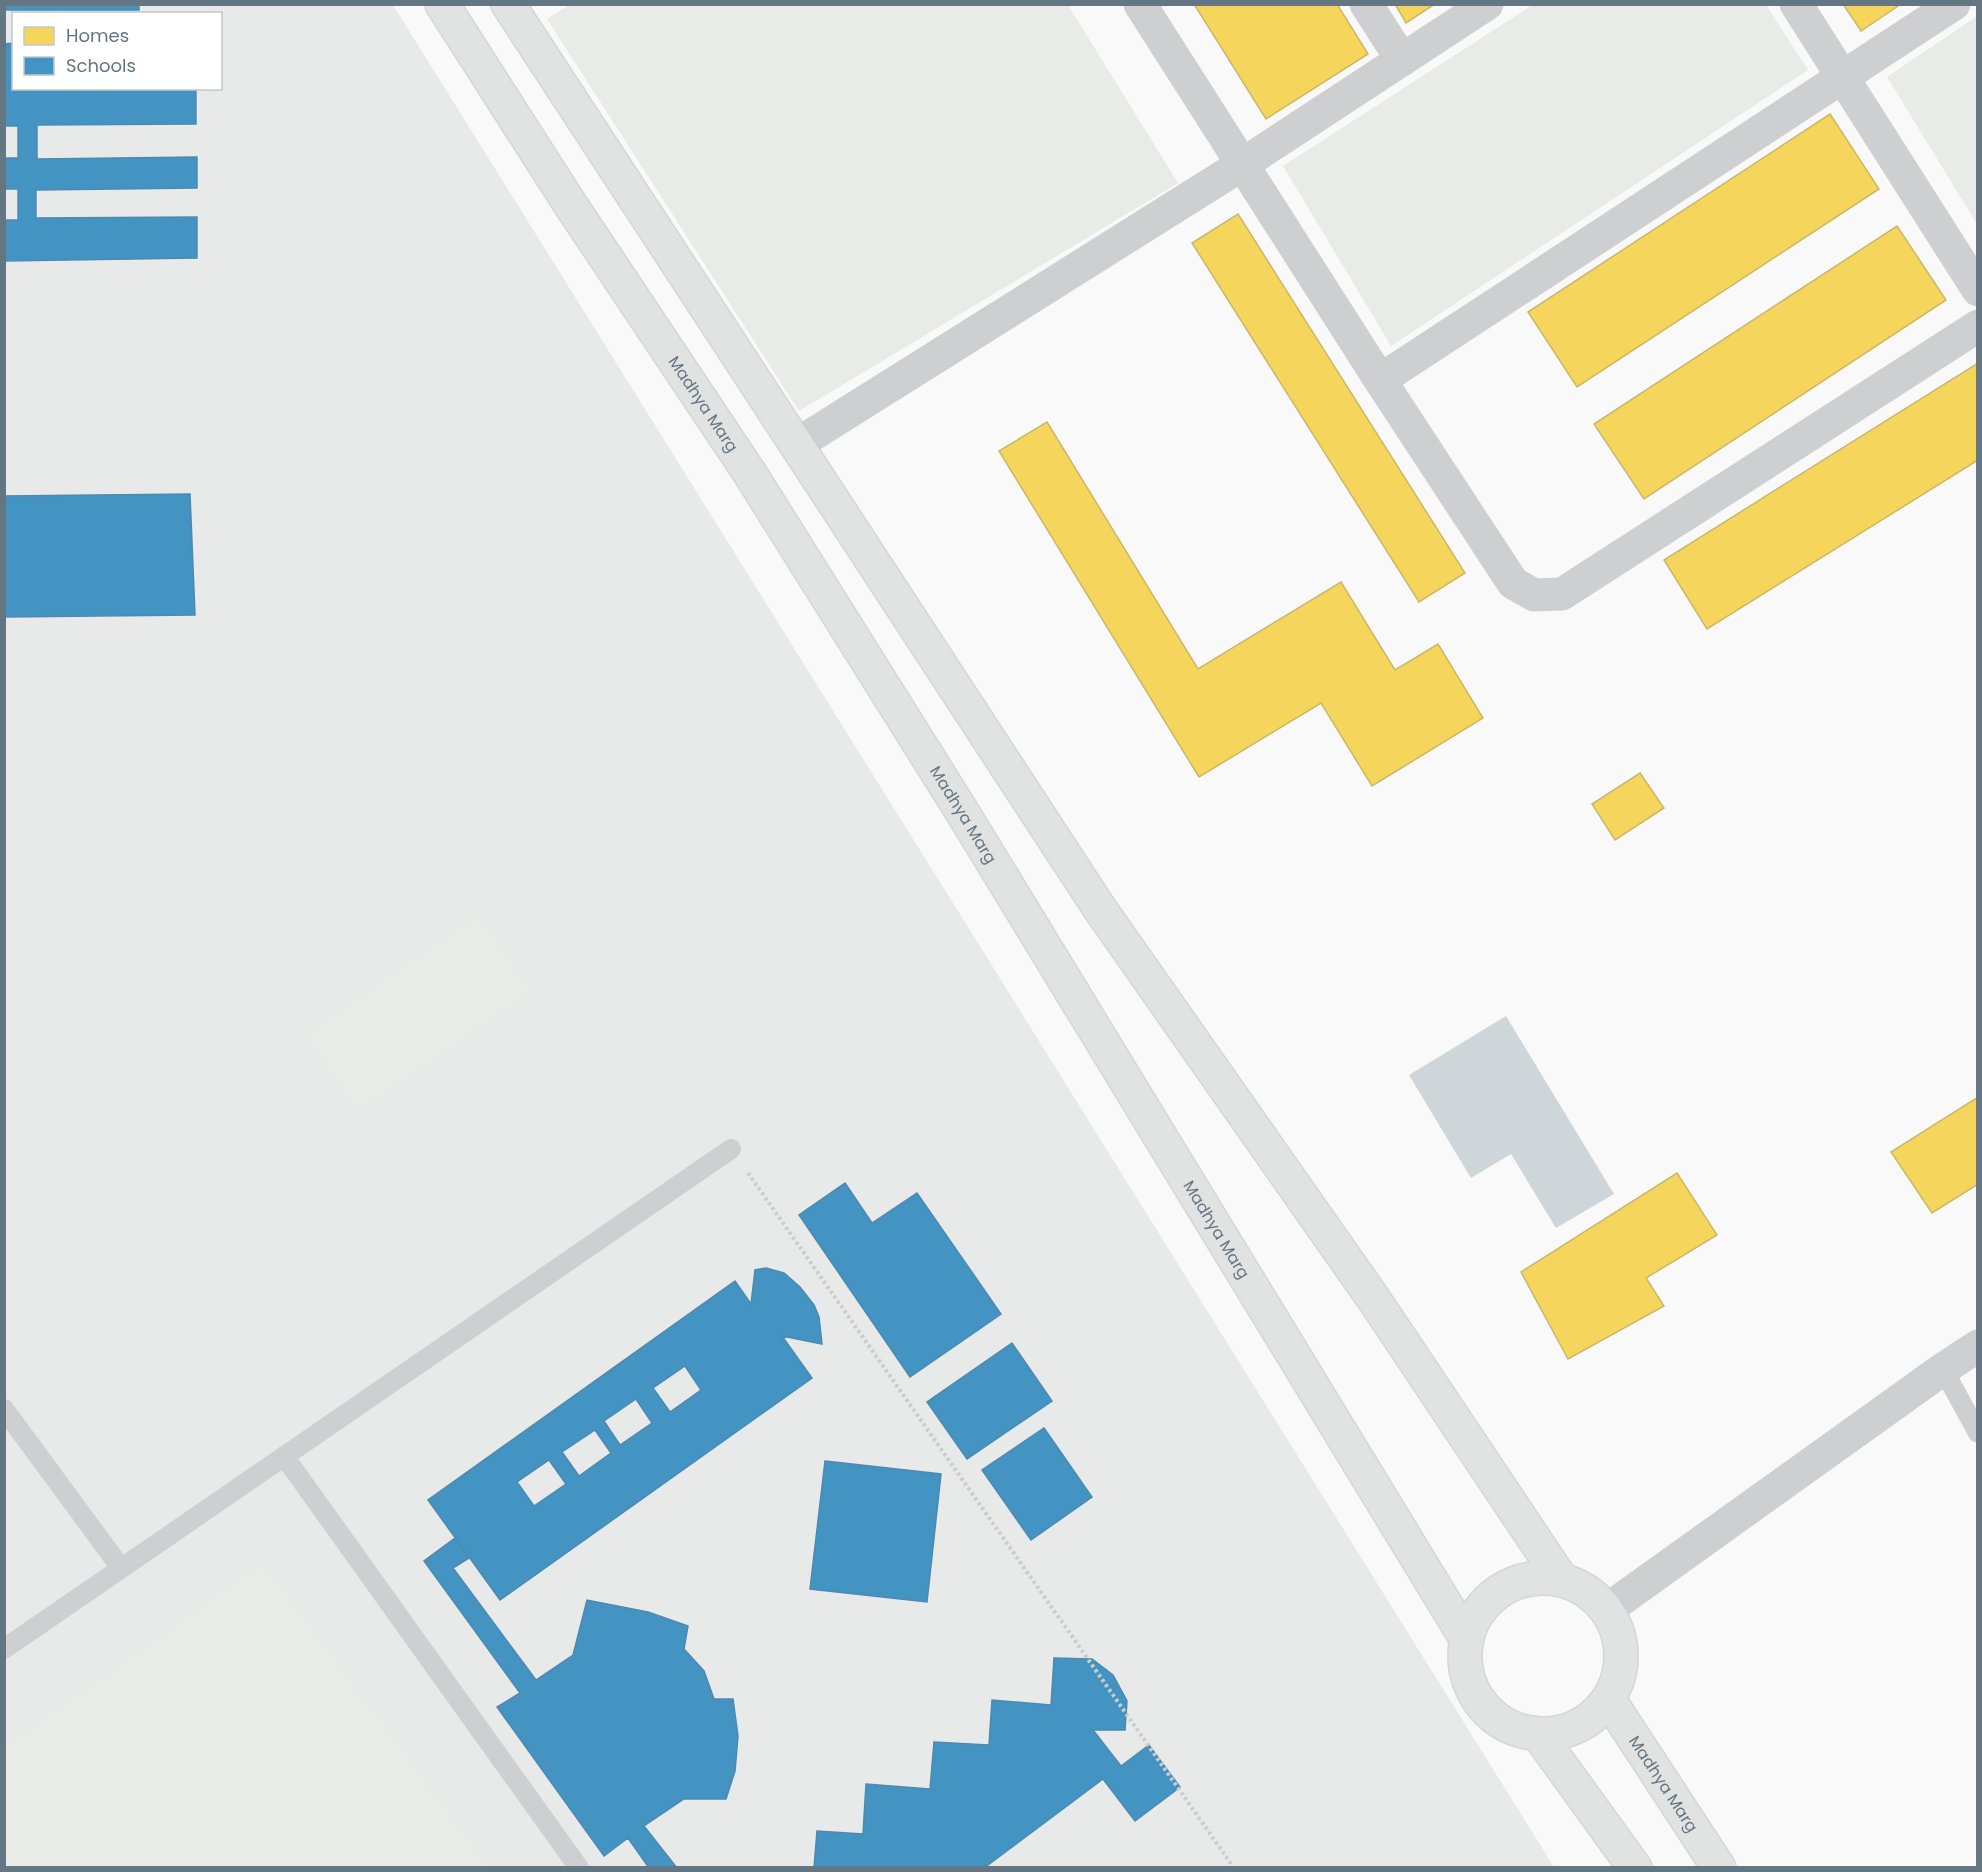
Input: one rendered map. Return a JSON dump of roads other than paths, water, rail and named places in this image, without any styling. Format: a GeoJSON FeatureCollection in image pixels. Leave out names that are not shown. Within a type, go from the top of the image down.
{"type":"FeatureCollection","features":[{"type":"Feature","properties":{"kind":"main road","name":"Madhya Marg"},"geometry":{"type":"LineString","coordinates":[[442,4],[570,204],[774,511],[968,820],[1466,1638]]}},
{"type":"Feature","properties":{"kind":"main road"},"geometry":{"type":"LineString","coordinates":[[508,4],[1100,909],[1375,1300],[1561,1580]]}},
{"type":"Feature","properties":{"kind":"main road"},"geometry":{"type":"LineString","coordinates":[[1537,1577],[1561,1580],[1587,1589],[1608,1609],[1619,1635],[1622,1658],[1618,1680],[1609,1700],[1590,1719],[1566,1731],[1538,1734],[1512,1728],[1489,1713],[1473,1691],[1465,1665],[1466,1638],[1476,1616],[1492,1596],[1512,1583],[1537,1577]]}},
{"type":"Feature","properties":{"kind":"main road","name":"Madhya Marg"},"geometry":{"type":"LineString","coordinates":[[1609,1700],[1719,1868]]}},
{"type":"Feature","properties":{"kind":"main road"},"geometry":{"type":"LineString","coordinates":[[1538,1734],[1635,1868]]}},
{"type":"Feature","properties":{"kind":"street"},"geometry":{"type":"LineString","coordinates":[[1140,4],[1380,380],[1513,583],[1534,595],[1562,594],[1977,326]]}},
{"type":"Feature","properties":{"kind":"street"},"geometry":{"type":"LineString","coordinates":[[1366,4],[1402,60]]}},
{"type":"Feature","properties":{"kind":"street"},"geometry":{"type":"LineString","coordinates":[[796,445],[1242,164],[1487,4]]}},
{"type":"Feature","properties":{"kind":"street"},"geometry":{"type":"LineString","coordinates":[[1796,4],[1977,290]]}},
{"type":"Feature","properties":{"kind":"street"},"geometry":{"type":"LineString","coordinates":[[1380,380],[1954,4]]}},
{"type":"Feature","properties":{"kind":"street"},"geometry":{"type":"LineString","coordinates":[[1608,1609],[1977,1346]]}},
{"type":"Feature","properties":{"kind":"lane"},"geometry":{"type":"LineString","coordinates":[[4,1649],[731,1149]]}},
{"type":"Feature","properties":{"kind":"lane"},"geometry":{"type":"LineString","coordinates":[[1943,1369],[1977,1433]]}},
{"type":"Feature","properties":{"kind":"lane"},"geometry":{"type":"LineString","coordinates":[[4,1409],[121,1568]]}},
{"type":"Feature","properties":{"kind":"lane"},"geometry":{"type":"LineString","coordinates":[[284,1456],[579,1868]]}}]}
